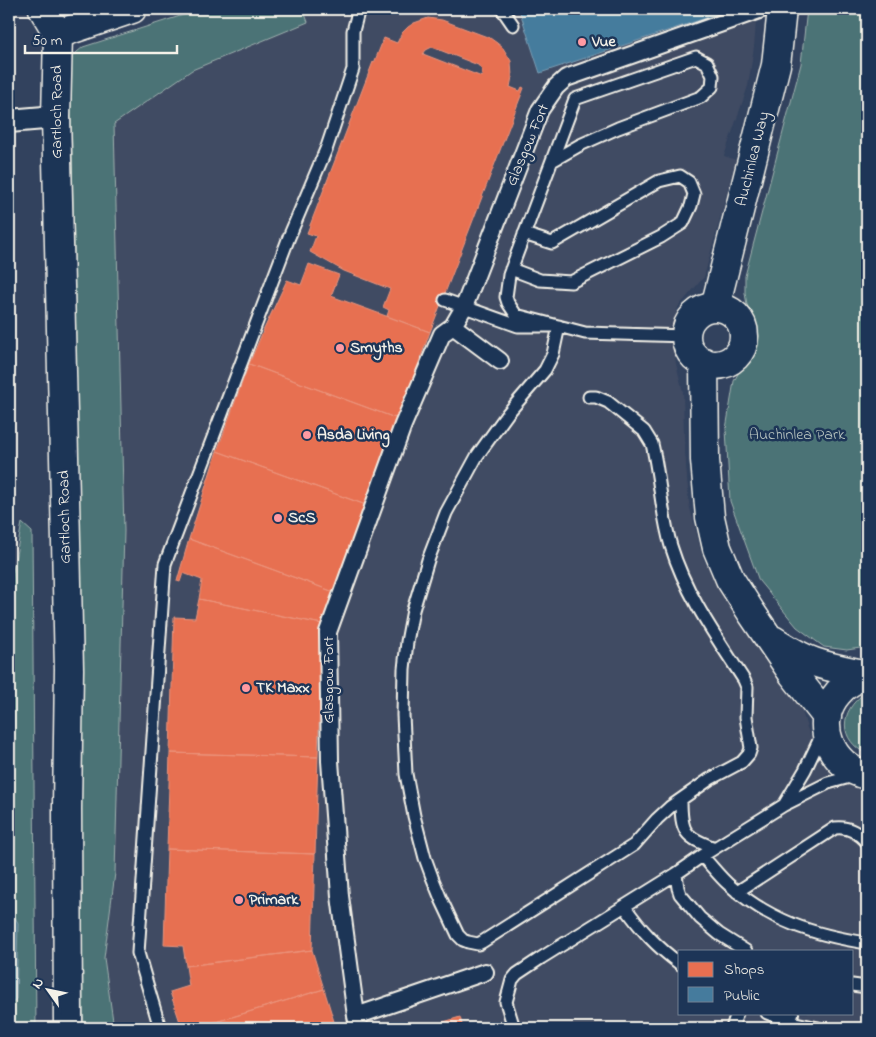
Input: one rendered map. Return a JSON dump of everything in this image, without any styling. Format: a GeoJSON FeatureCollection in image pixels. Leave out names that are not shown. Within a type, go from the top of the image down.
{"type":"FeatureCollection","features":[{"type":"Feature","properties":{"kind":"street"},"geometry":{"type":"LineString","coordinates":[[43,9],[58,34],[132,9]]}},
{"type":"Feature","properties":{"kind":"street","name":"Glasgow Fort"},"geometry":{"type":"LineString","coordinates":[[357,1022],[340,896],[330,761],[328,632],[403,425],[442,334],[454,326],[464,307],[540,110],[556,87],[566,78],[762,9]]}},
{"type":"Feature","properties":{"kind":"street","name":"Auchinlea Way"},"geometry":{"type":"LineString","coordinates":[[715,307],[776,65],[782,9]]}},
{"type":"Feature","properties":{"kind":"street","name":"Gartloch Road"},"geometry":{"type":"LineString","coordinates":[[58,34],[56,117],[69,669],[67,808],[68,1028]]}},
{"type":"Feature","properties":{"kind":"street"},"geometry":{"type":"LineString","coordinates":[[9,121],[56,117]]}},
{"type":"Feature","properties":{"kind":"street"},"geometry":{"type":"LineString","coordinates":[[715,307],[725,309],[734,314],[744,331],[744,341],[740,351],[724,363],[714,364],[704,362],[691,352],[687,336],[689,325],[695,315],[704,309],[715,307]]}},
{"type":"Feature","properties":{"kind":"street"},"geometry":{"type":"LineString","coordinates":[[454,326],[500,361]]}},
{"type":"Feature","properties":{"kind":"street"},"geometry":{"type":"LineString","coordinates":[[704,362],[705,460],[710,517],[717,548],[730,580],[826,722]]}},
{"type":"Feature","properties":{"kind":"street"},"geometry":{"type":"LineString","coordinates":[[769,638],[812,661],[867,675]]}},
{"type":"Feature","properties":{"kind":"street"},"geometry":{"type":"LineString","coordinates":[[864,775],[849,768],[839,759],[831,746],[826,722],[832,701],[838,693],[851,681],[867,675]]}},
{"type":"Feature","properties":{"kind":"street"},"geometry":{"type":"LineString","coordinates":[[357,1022],[485,972]]}},
{"type":"Feature","properties":{"kind":"lane"},"geometry":{"type":"LineString","coordinates":[[502,9],[513,25]]}},
{"type":"Feature","properties":{"kind":"lane"},"geometry":{"type":"LineString","coordinates":[[160,1028],[138,953],[166,564],[289,237],[327,147],[353,68],[352,31],[361,10]]}},
{"type":"Feature","properties":{"kind":"lane"},"geometry":{"type":"LineString","coordinates":[[552,161],[580,145],[618,128],[701,97],[712,87],[713,76],[708,63],[696,57],[575,99],[511,269],[506,297],[516,315],[585,333],[687,336]]}},
{"type":"Feature","properties":{"kind":"lane"},"geometry":{"type":"LineString","coordinates":[[511,269],[540,280],[571,282],[661,237],[683,223],[692,206],[694,194],[689,182],[680,176],[659,181],[552,243],[524,234]]}},
{"type":"Feature","properties":{"kind":"lane"},"geometry":{"type":"LineString","coordinates":[[446,300],[518,326],[559,326]]}},
{"type":"Feature","properties":{"kind":"lane"},"geometry":{"type":"LineString","coordinates":[[559,326],[553,354],[545,370],[508,413],[477,456],[446,513],[428,560],[413,610],[407,642],[404,669],[403,723],[406,774],[414,816],[423,850],[441,899],[458,935],[468,942],[478,944],[634,845],[670,807],[710,780],[742,762],[749,754],[751,748],[747,727],[747,688],[744,680],[704,617],[676,560],[669,536],[652,444],[644,431],[608,402],[596,397],[589,398]]}},
{"type":"Feature","properties":{"kind":"lane"},"geometry":{"type":"LineString","coordinates":[[784,805],[805,770],[826,722]]}},
{"type":"Feature","properties":{"kind":"lane"},"geometry":{"type":"LineString","coordinates":[[514,1028],[506,1002],[512,980],[517,974],[784,805],[828,783],[864,775]]}},
{"type":"Feature","properties":{"kind":"lane"},"geometry":{"type":"LineString","coordinates":[[681,800],[683,828],[696,840],[715,848]]}},
{"type":"Feature","properties":{"kind":"lane"},"geometry":{"type":"LineString","coordinates":[[737,892],[835,828],[847,828],[859,834],[867,842]]}},
{"type":"Feature","properties":{"kind":"lane"},"geometry":{"type":"LineString","coordinates":[[702,856],[737,892],[780,919],[813,932],[867,943]]}},
{"type":"Feature","properties":{"kind":"lane"},"geometry":{"type":"LineString","coordinates":[[676,874],[680,894],[700,918],[744,950]]}},
{"type":"Feature","properties":{"kind":"lane"},"geometry":{"type":"LineString","coordinates":[[624,907],[652,941],[678,962]]}},
{"type":"Feature","properties":{"kind":"lane"},"geometry":{"type":"LineString","coordinates":[[854,985],[867,987]]}},
{"type":"Feature","properties":{"kind":"lane"},"geometry":{"type":"LineString","coordinates":[[732,1028],[737,1014]]}},
{"type":"Feature","properties":{"kind":"lane"},"geometry":{"type":"LineString","coordinates":[[770,1014],[788,1021],[818,1028]]}},
{"type":"Feature","properties":{"kind":"shaded area"},"geometry":{"type":"Polygon","coordinates":[[[303,9],[757,9],[748,86],[724,156],[736,160],[704,277],[678,307],[672,333],[676,364],[683,392],[684,439],[689,504],[703,558],[715,581],[739,618],[797,695],[807,728],[817,750],[834,771],[867,787],[867,1028],[114,1028],[104,958],[115,873],[124,531],[114,124],[192,70],[308,22],[303,9]]]}},
{"type":"Feature","properties":{"kind":"green space"},"geometry":{"type":"Polygon","coordinates":[[[202,9],[303,9],[308,22],[192,70],[114,124],[124,531],[115,873],[104,958],[114,1028],[84,1028],[76,346],[70,58],[83,47],[202,9]]]}},
{"type":"Feature","properties":{"kind":"green space","name":"Auchinlea Park"},"geometry":{"type":"Polygon","coordinates":[[[807,9],[867,9],[867,647],[847,650],[824,647],[797,627],[759,581],[730,501],[726,429],[734,381],[756,342],[757,328],[747,305],[745,276],[801,64],[807,9]]]}},
{"type":"Feature","properties":{"kind":"green space"},"geometry":{"type":"Polygon","coordinates":[[[22,523],[32,532],[36,1028],[9,1028],[9,592],[22,523]]]}},
{"type":"Feature","properties":{"kind":"green space"},"geometry":{"type":"Polygon","coordinates":[[[867,693],[867,754],[851,741],[845,725],[850,708],[867,693]]]}},
{"type":"Feature","properties":{"kind":"water"},"geometry":{"type":"Polygon","coordinates":[[[9,906],[18,923],[16,999],[9,1006],[9,906]]]}},
{"type":"Feature","properties":{"kind":"building: Shops"},"geometry":{"type":"Polygon","coordinates":[[[428,18],[442,20],[490,38],[503,48],[511,61],[512,77],[510,87],[520,91],[522,87],[524,88],[430,332],[387,316],[389,310],[383,307],[390,289],[344,271],[310,252],[316,236],[307,233],[384,38],[397,43],[402,33],[414,23],[428,18]],[[432,47],[423,54],[482,77],[482,70],[478,65],[432,47]]]}},
{"type":"Feature","properties":{"kind":"building: Shops","name":"Smyths"},"geometry":{"type":"Polygon","coordinates":[[[309,264],[339,275],[331,296],[430,332],[398,419],[249,364],[287,280],[301,285],[309,264]]]}},
{"type":"Feature","properties":{"kind":"building: Shops","name":"Asda Living"},"geometry":{"type":"Polygon","coordinates":[[[249,364],[398,419],[366,505],[217,451],[249,364]]]}},
{"type":"Feature","properties":{"kind":"building: Shops","name":"ScS"},"geometry":{"type":"Polygon","coordinates":[[[217,451],[366,505],[334,592],[189,539],[217,451]]]}},
{"type":"Feature","properties":{"kind":"building: Shops"},"geometry":{"type":"Polygon","coordinates":[[[189,539],[334,592],[322,624],[199,599],[202,580],[183,573],[180,582],[177,581],[189,539]]]}},
{"type":"Feature","properties":{"kind":"building: Shops","name":"TK Maxx"},"geometry":{"type":"Polygon","coordinates":[[[199,599],[322,624],[318,757],[170,753],[174,617],[195,618],[199,599]]]}},
{"type":"Feature","properties":{"kind":"building: Shops"},"geometry":{"type":"Polygon","coordinates":[[[170,753],[318,757],[315,854],[167,849],[170,753]]]}},
{"type":"Feature","properties":{"kind":"building: Shops","name":"Primark"},"geometry":{"type":"Polygon","coordinates":[[[167,849],[315,854],[312,950],[186,966],[183,946],[164,945],[167,849]]]}},
{"type":"Feature","properties":{"kind":"building: Shops"},"geometry":{"type":"Polygon","coordinates":[[[312,950],[324,989],[196,1028],[182,1028],[170,992],[189,986],[186,966],[312,950]]]}},
{"type":"Feature","properties":{"kind":"building: Shops"},"geometry":{"type":"Polygon","coordinates":[[[324,989],[336,1028],[196,1028],[324,989]]]}},
{"type":"Feature","properties":{"kind":"building: Shops"},"geometry":{"type":"Polygon","coordinates":[[[460,1017],[463,1028],[424,1028],[460,1017]]]}},
{"type":"Feature","properties":{"kind":"building: Public","name":"Vue"},"geometry":{"type":"Polygon","coordinates":[[[519,9],[726,9],[727,11],[540,73],[519,9]]]}},
{"type":"Feature","properties":{"kind":"place","name":"Vue"},"geometry":{"type":"Point","coordinates":[582,42]}},
{"type":"Feature","properties":{"kind":"place","name":"Smyths"},"geometry":{"type":"Point","coordinates":[340,348]}},
{"type":"Feature","properties":{"kind":"place","name":"Asda Living"},"geometry":{"type":"Point","coordinates":[307,435]}},
{"type":"Feature","properties":{"kind":"place","name":"ScS"},"geometry":{"type":"Point","coordinates":[278,518]}},
{"type":"Feature","properties":{"kind":"place","name":"TK Maxx"},"geometry":{"type":"Point","coordinates":[246,688]}},
{"type":"Feature","properties":{"kind":"place","name":"Primark"},"geometry":{"type":"Point","coordinates":[239,900]}}]}
